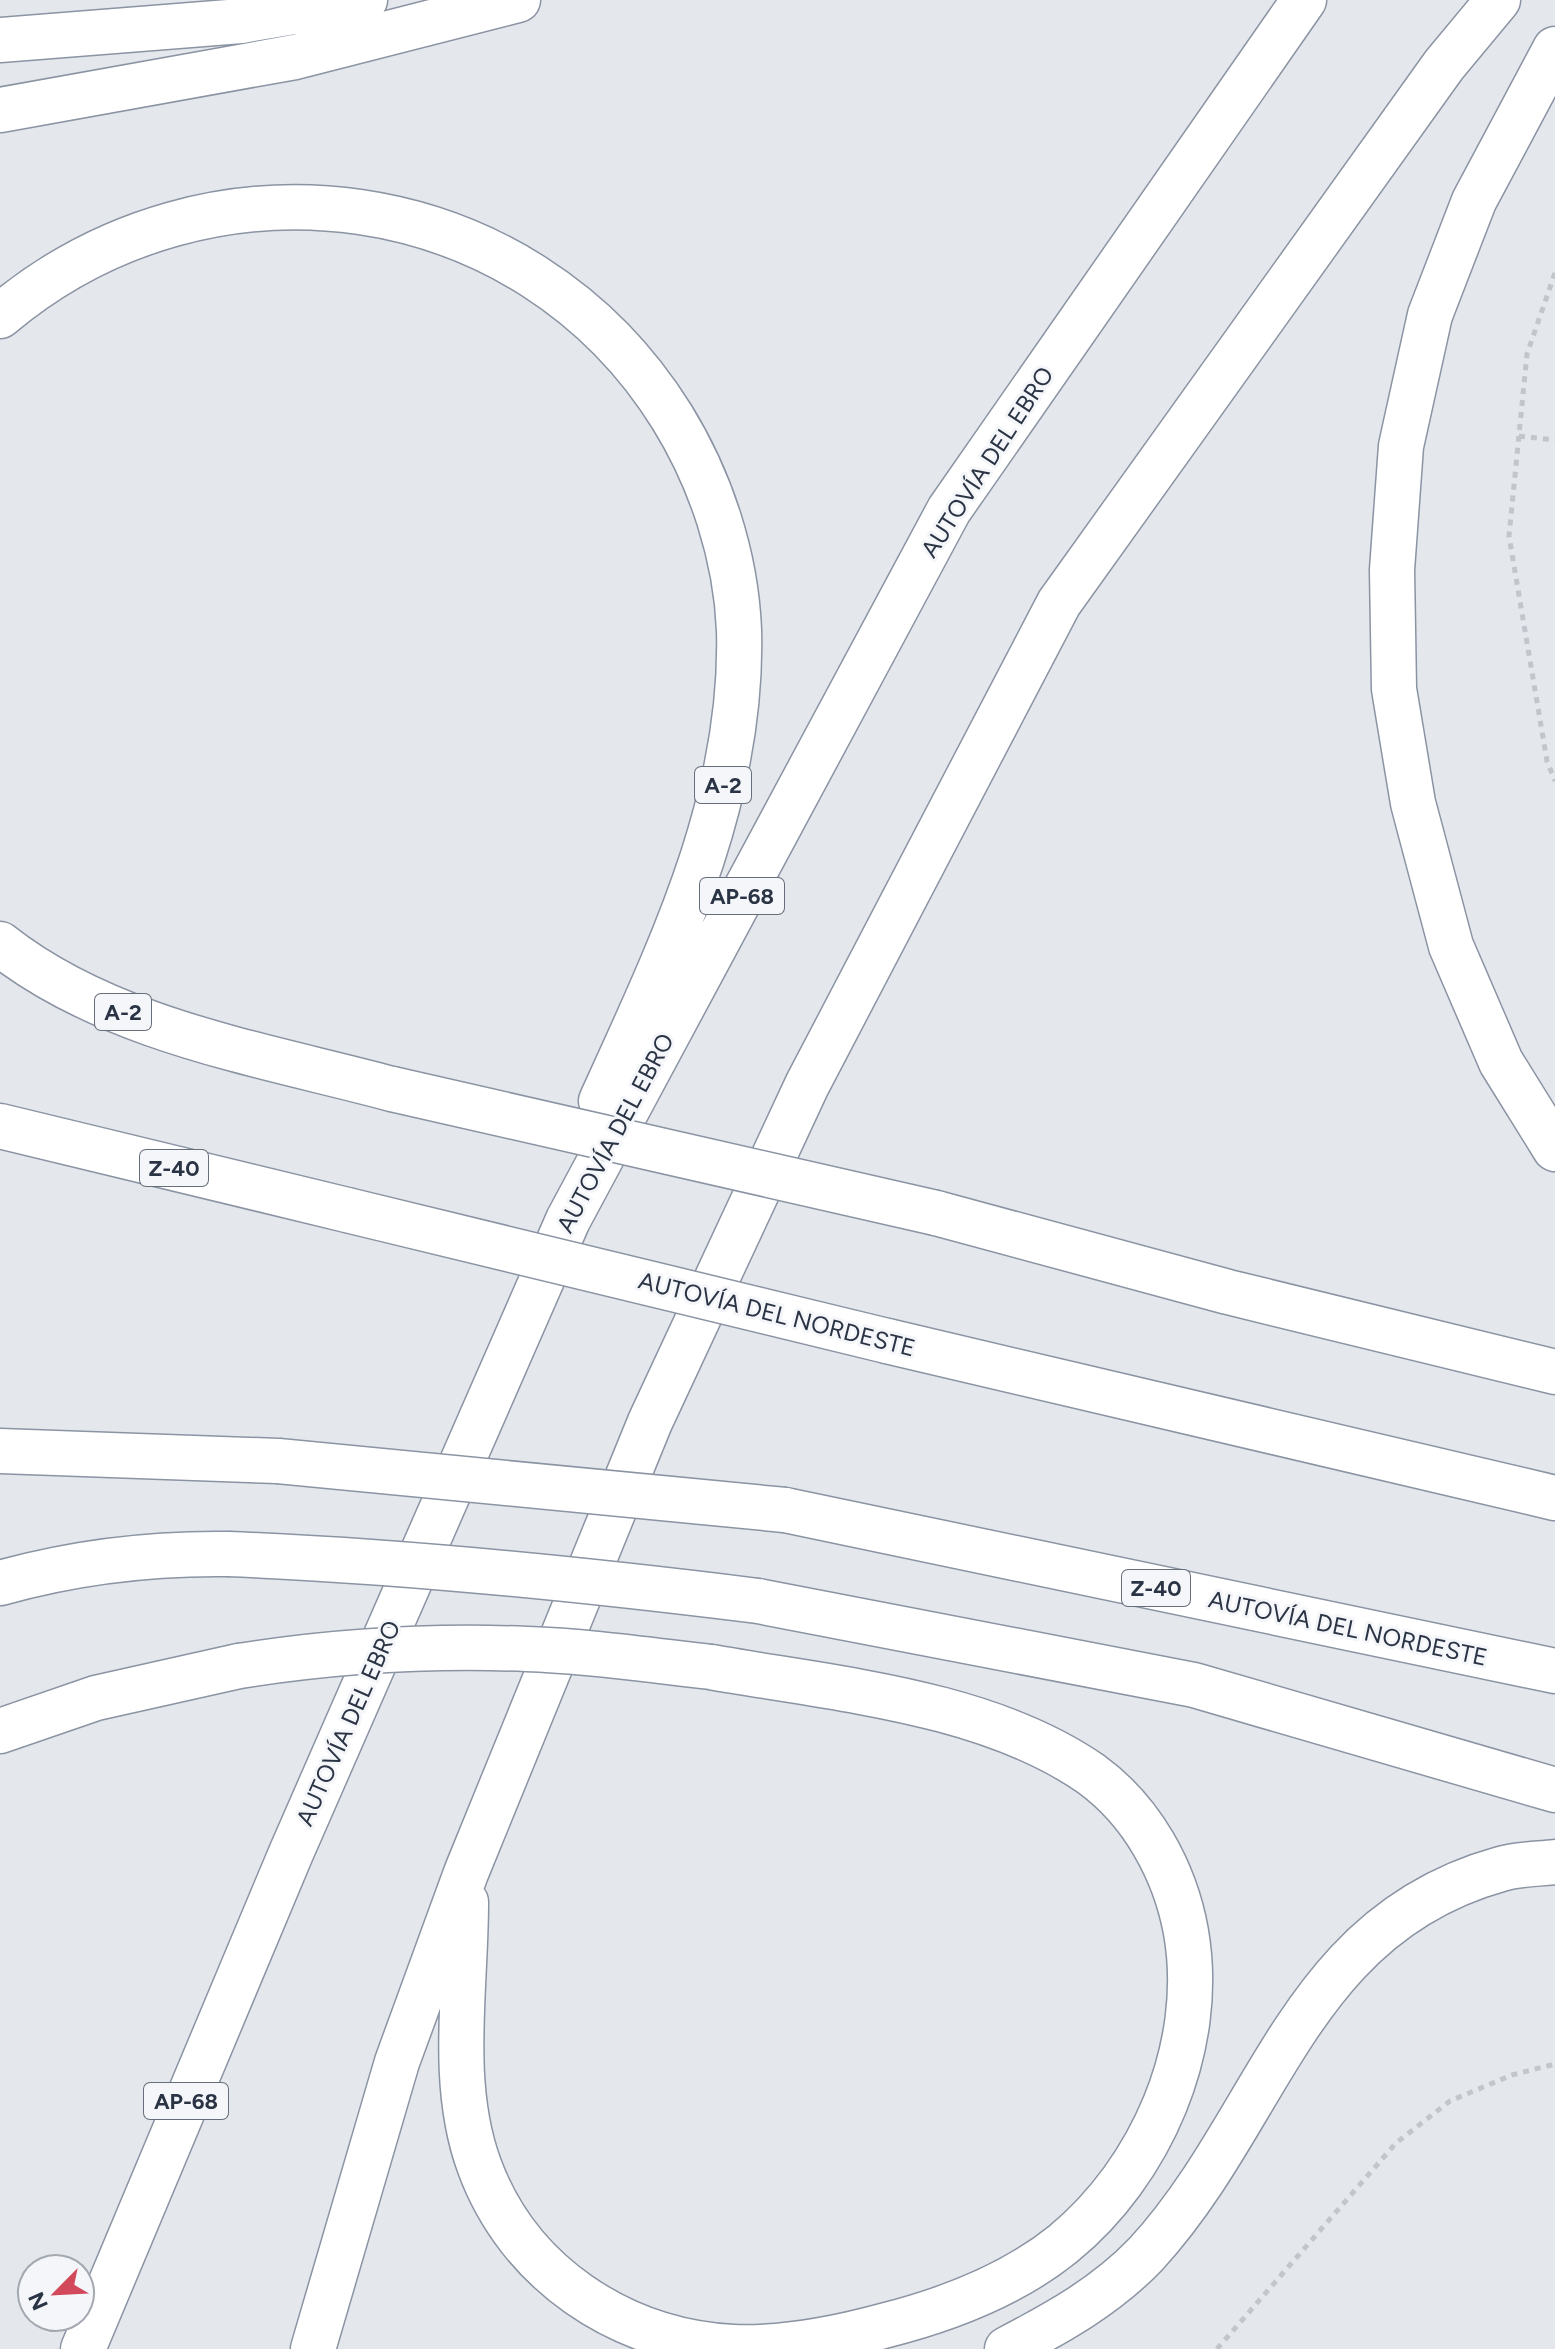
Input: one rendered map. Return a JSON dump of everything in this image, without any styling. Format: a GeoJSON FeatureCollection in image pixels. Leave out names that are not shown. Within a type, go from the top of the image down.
{"type":"FeatureCollection","features":[{"type":"Feature","properties":{"kind":"highway"},"geometry":{"type":"LineString","coordinates":[[0,40],[241,21],[365,0]]}},
{"type":"Feature","properties":{"kind":"highway"},"geometry":{"type":"LineString","coordinates":[[0,110],[295,57],[518,0]]}},
{"type":"Feature","properties":{"kind":"highway","name":"AUTOVÍA DEL EBRO"},"geometry":{"type":"LineString","coordinates":[[83,2349],[291,1853],[568,1220],[949,510],[1304,0]]}},
{"type":"Feature","properties":{"kind":"highway"},"geometry":{"type":"LineString","coordinates":[[313,2349],[397,2062],[466,1873],[650,1422],[787,1127],[1059,603],[1444,65],[1498,0]]}},
{"type":"Feature","properties":{"kind":"highway"},"geometry":{"type":"LineString","coordinates":[[1555,49],[1474,201],[1430,315],[1401,446],[1392,570],[1394,689],[1413,803],[1451,946],[1501,1062],[1555,1149]]}},
{"type":"Feature","properties":{"kind":"highway","name":"A-2"},"geometry":{"type":"LineString","coordinates":[[0,316],[58,273],[95,252],[135,235],[223,212],[268,207],[368,212],[462,238],[502,256],[580,310],[621,349],[657,393],[685,439],[707,485],[733,579],[739,628],[733,735],[714,826],[692,893],[664,962],[510,1302],[291,1853]]}},
{"type":"Feature","properties":{"kind":"highway","name":"A-2"},"geometry":{"type":"LineString","coordinates":[[0,944],[68,987],[119,1011],[193,1035],[392,1089],[936,1213],[1228,1292],[1555,1372]]}},
{"type":"Feature","properties":{"kind":"highway","name":"AUTOVÍA DEL NORDESTE"},"geometry":{"type":"LineString","coordinates":[[0,1126],[887,1341],[1555,1498]]}},
{"type":"Feature","properties":{"kind":"highway","name":"AUTOVÍA DEL NORDESTE"},"geometry":{"type":"LineString","coordinates":[[0,1451],[278,1461],[785,1510],[1555,1671]]}},
{"type":"Feature","properties":{"kind":"highway"},"geometry":{"type":"LineString","coordinates":[[0,1583],[94,1561],[168,1554],[228,1554],[371,1560],[514,1572],[758,1601],[1194,1685],[1555,1790]]}},
{"type":"Feature","properties":{"kind":"highway"},"geometry":{"type":"LineString","coordinates":[[0,1731],[96,1698],[239,1666],[322,1653],[467,1648],[555,1651],[711,1667],[949,1712],[1009,1732],[1093,1776],[1124,1804],[1150,1837],[1174,1886],[1191,1958],[1189,2008],[1181,2060],[1162,2111],[1136,2161],[1106,2202],[1063,2244],[1017,2276],[962,2302],[848,2335],[782,2346],[734,2347],[652,2332],[615,2318],[576,2294],[544,2268],[497,2205],[479,2167],[461,2090],[466,1873]]}},
{"type":"Feature","properties":{"kind":"highway"},"geometry":{"type":"LineString","coordinates":[[1007,2349],[1079,2311],[1145,2255],[1199,2186],[1285,2041],[1323,1988],[1383,1927],[1436,1892],[1503,1868],[1555,1862]]}},
{"type":"Feature","properties":{"kind":"path"},"geometry":{"type":"LineString","coordinates":[[1555,273],[1527,354],[1509,536],[1547,761],[1555,781]]}},
{"type":"Feature","properties":{"kind":"path"},"geometry":{"type":"LineString","coordinates":[[1519,436],[1555,440]]}},
{"type":"Feature","properties":{"kind":"path"},"geometry":{"type":"LineString","coordinates":[[1217,2349],[1396,2143],[1450,2101],[1512,2075],[1555,2064]]}}]}
